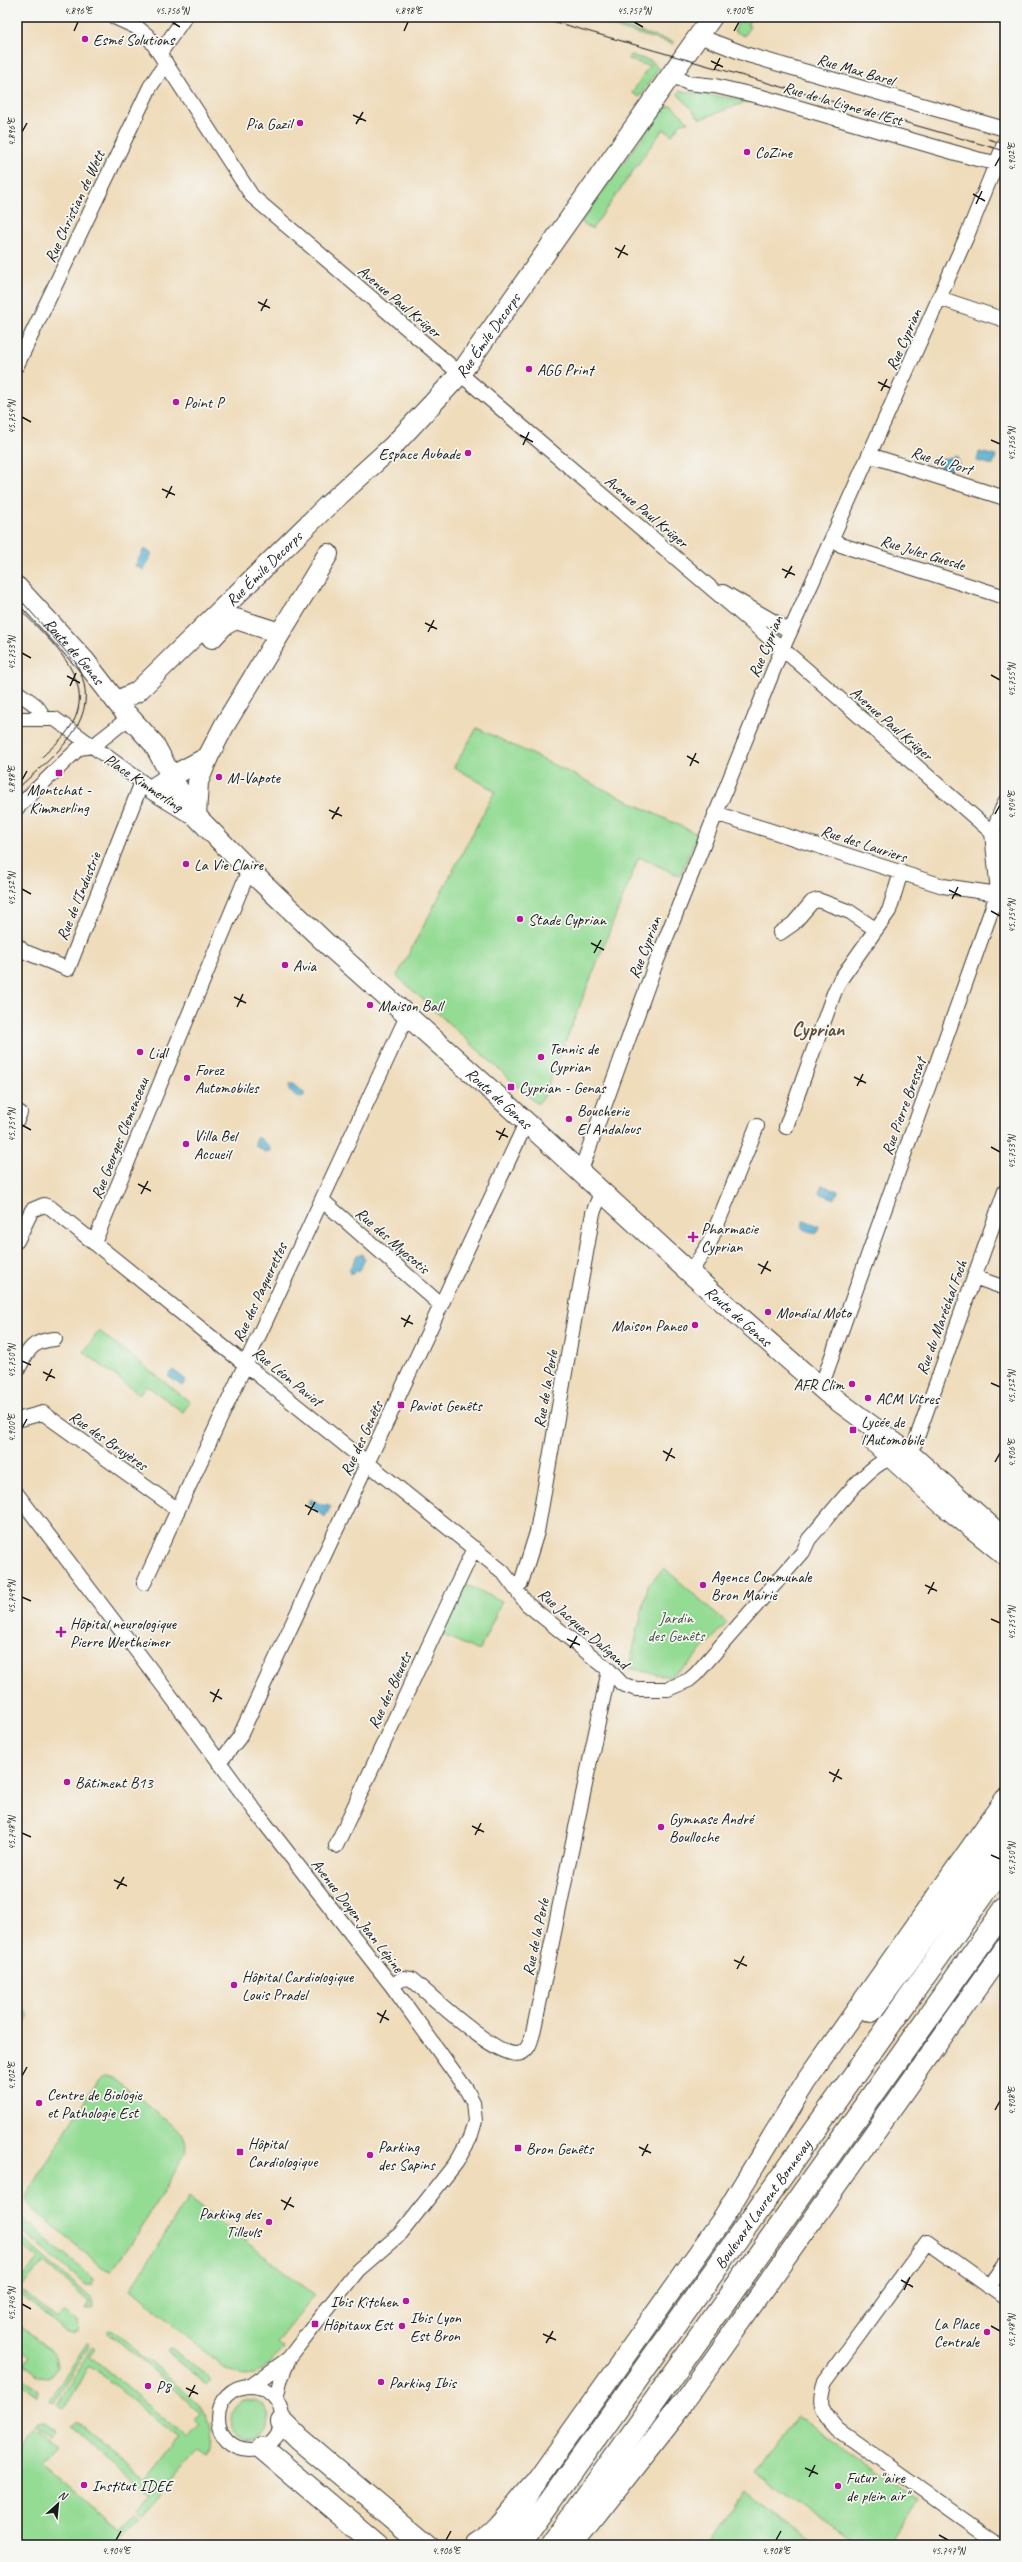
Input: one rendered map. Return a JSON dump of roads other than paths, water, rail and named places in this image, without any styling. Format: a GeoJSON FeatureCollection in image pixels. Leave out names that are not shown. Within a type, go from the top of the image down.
{"type":"FeatureCollection","features":[{"type":"Feature","properties":{"kind":"highway"},"geometry":{"type":"LineString","coordinates":[[871,2011],[1005,1829]]}},
{"type":"Feature","properties":{"kind":"highway","name":"Boulevard Laurent Bonnevay"},"geometry":{"type":"LineString","coordinates":[[519,2545],[1005,1863]]}},
{"type":"Feature","properties":{"kind":"highway","name":"Boulevard Laurent Bonnevay"},"geometry":{"type":"LineString","coordinates":[[552,2545],[1005,1909]]}},
{"type":"Feature","properties":{"kind":"highway"},"geometry":{"type":"LineString","coordinates":[[572,2545],[680,2407]]}},
{"type":"Feature","properties":{"kind":"highway"},"geometry":{"type":"LineString","coordinates":[[282,2422],[298,2439],[425,2545]]}},
{"type":"Feature","properties":{"kind":"highway"},"geometry":{"type":"LineString","coordinates":[[262,2448],[377,2545]]}},
{"type":"Feature","properties":{"kind":"highway"},"geometry":{"type":"LineString","coordinates":[[476,2545],[498,2528],[516,2502],[535,2483]]}},
{"type":"Feature","properties":{"kind":"main road","name":"Rue Émile Decorps"},"geometry":{"type":"LineString","coordinates":[[130,717],[326,507],[392,447],[460,374],[712,17]]}},
{"type":"Feature","properties":{"kind":"main road"},"geometry":{"type":"LineString","coordinates":[[196,816],[198,782],[208,757],[224,726],[328,554]]}},
{"type":"Feature","properties":{"kind":"main road","name":"Route de Genas"},"geometry":{"type":"LineString","coordinates":[[17,587],[85,661],[116,701],[154,744],[196,816],[249,870],[601,1193],[690,1273],[842,1405],[856,1424],[968,1504],[1004,1546]]}},
{"type":"Feature","properties":{"kind":"main road","name":"Rue Émile Decorps"},"geometry":{"type":"LineString","coordinates":[[116,701],[137,692],[220,620],[236,619],[245,621],[276,639]]}},
{"type":"Feature","properties":{"kind":"main road"},"geometry":{"type":"LineString","coordinates":[[147,786],[172,776],[208,757]]}},
{"type":"Feature","properties":{"kind":"main road","name":"Place Kimmerling"},"geometry":{"type":"LineString","coordinates":[[147,786],[196,816]]}},
{"type":"Feature","properties":{"kind":"main road","name":"Route de Genas"},"geometry":{"type":"LineString","coordinates":[[898,1454],[942,1504],[1004,1546]]}},
{"type":"Feature","properties":{"kind":"main road"},"geometry":{"type":"LineString","coordinates":[[721,2221],[805,2083],[1005,1799]]}},
{"type":"Feature","properties":{"kind":"main road"},"geometry":{"type":"LineString","coordinates":[[584,2545],[1005,1948]]}},
{"type":"Feature","properties":{"kind":"main road"},"geometry":{"type":"LineString","coordinates":[[496,2545],[521,2509],[535,2483],[721,2221],[753,2181],[871,2011]]}},
{"type":"Feature","properties":{"kind":"street","name":"Avenue Paul Krüger"},"geometry":{"type":"LineString","coordinates":[[114,17],[138,28],[148,36],[252,196],[702,580],[1005,844]]}},
{"type":"Feature","properties":{"kind":"street","name":"Rue Christian de Wett"},"geometry":{"type":"LineString","coordinates":[[17,365],[163,58],[185,17]]}},
{"type":"Feature","properties":{"kind":"street","name":"Rue Max Barel"},"geometry":{"type":"LineString","coordinates":[[698,36],[748,55],[1005,130]]}},
{"type":"Feature","properties":{"kind":"street","name":"Rue de la Ligne de l'Est"},"geometry":{"type":"LineString","coordinates":[[671,75],[688,83],[715,86],[762,97],[1001,164]]}},
{"type":"Feature","properties":{"kind":"street","name":"Rue Cyprian"},"geometry":{"type":"LineString","coordinates":[[580,1173],[654,968],[782,649],[833,539],[869,455],[1001,164],[1005,142]]}},
{"type":"Feature","properties":{"kind":"street"},"geometry":{"type":"LineString","coordinates":[[940,298],[1005,320]]}},
{"type":"Feature","properties":{"kind":"street","name":"Rue du Port"},"geometry":{"type":"LineString","coordinates":[[869,455],[1005,498]]}},
{"type":"Feature","properties":{"kind":"street","name":"Rue Jules Guesde"},"geometry":{"type":"LineString","coordinates":[[833,539],[841,545],[1005,597]]}},
{"type":"Feature","properties":{"kind":"street","name":"Avenue Paul Krüger"},"geometry":{"type":"LineString","coordinates":[[702,580],[790,630]]}},
{"type":"Feature","properties":{"kind":"street"},"geometry":{"type":"LineString","coordinates":[[17,692],[38,707],[42,713],[42,718]]}},
{"type":"Feature","properties":{"kind":"street"},"geometry":{"type":"LineString","coordinates":[[17,808],[79,748],[93,746],[130,717]]}},
{"type":"Feature","properties":{"kind":"street","name":"Place Kimmerling"},"geometry":{"type":"LineString","coordinates":[[17,719],[55,719],[147,786]]}},
{"type":"Feature","properties":{"kind":"street","name":"Rue de l'Industrie"},"geometry":{"type":"LineString","coordinates":[[17,945],[23,951],[68,969],[147,786]]}},
{"type":"Feature","properties":{"kind":"street"},"geometry":{"type":"LineString","coordinates":[[992,833],[1005,802]]}},
{"type":"Feature","properties":{"kind":"street","name":"Rue des Lauriers"},"geometry":{"type":"LineString","coordinates":[[715,813],[943,886],[1001,894]]}},
{"type":"Feature","properties":{"kind":"street","name":"Rue Pierre Bressat"},"geometry":{"type":"LineString","coordinates":[[821,1387],[1001,894],[992,833]]}},
{"type":"Feature","properties":{"kind":"street","name":"Rue Georges Clemenceau"},"geometry":{"type":"LineString","coordinates":[[94,1243],[249,870]]}},
{"type":"Feature","properties":{"kind":"street"},"geometry":{"type":"LineString","coordinates":[[786,1127],[834,992],[840,980],[889,911],[901,872]]}},
{"type":"Feature","properties":{"kind":"street"},"geometry":{"type":"LineString","coordinates":[[780,933],[793,924],[812,902],[818,900],[850,912],[875,929]]}},
{"type":"Feature","properties":{"kind":"street","name":"Rue des Paquerettes"},"geometry":{"type":"LineString","coordinates":[[144,1583],[244,1363],[322,1200],[407,1016]]}},
{"type":"Feature","properties":{"kind":"street"},"geometry":{"type":"LineString","coordinates":[[17,1110],[20,1113],[17,1120]]}},
{"type":"Feature","properties":{"kind":"street","name":"Rue des Genêts"},"geometry":{"type":"LineString","coordinates":[[219,1764],[239,1738],[356,1488],[366,1461],[379,1441],[526,1123]]}},
{"type":"Feature","properties":{"kind":"street"},"geometry":{"type":"LineString","coordinates":[[690,1273],[710,1242],[757,1126]]}},
{"type":"Feature","properties":{"kind":"street","name":"Rue du Maréchal Foch"},"geometry":{"type":"LineString","coordinates":[[898,1454],[915,1443],[1005,1191]]}},
{"type":"Feature","properties":{"kind":"street","name":"Rue de la Perle"},"geometry":{"type":"LineString","coordinates":[[516,1588],[521,1583],[537,1532],[593,1213],[601,1193]]}},
{"type":"Feature","properties":{"kind":"street","name":"Rue des Myosotis"},"geometry":{"type":"LineString","coordinates":[[322,1200],[441,1305]]}},
{"type":"Feature","properties":{"kind":"street","name":"Rue Léon Paviot"},"geometry":{"type":"LineString","coordinates":[[17,1242],[32,1210],[44,1205],[51,1208],[474,1548],[503,1572],[516,1588]]}},
{"type":"Feature","properties":{"kind":"street"},"geometry":{"type":"LineString","coordinates":[[974,1277],[1005,1288]]}},
{"type":"Feature","properties":{"kind":"street"},"geometry":{"type":"LineString","coordinates":[[17,1371],[30,1348],[40,1340],[55,1339]]}},
{"type":"Feature","properties":{"kind":"street","name":"Rue des Bruyères"},"geometry":{"type":"LineString","coordinates":[[17,1420],[43,1413],[178,1510]]}},
{"type":"Feature","properties":{"kind":"street","name":"Rue Jacques Daligand"},"geometry":{"type":"LineString","coordinates":[[516,1588],[527,1604],[609,1670],[622,1684],[636,1689],[668,1689],[689,1680],[804,1552],[810,1539],[870,1471],[881,1461],[898,1454]]}},
{"type":"Feature","properties":{"kind":"street","name":"Avenue Doyen Jean Lépine"},"geometry":{"type":"LineString","coordinates":[[17,1494],[164,1687],[219,1764],[392,1986],[466,2089],[475,2111],[472,2132],[456,2163],[401,2233],[369,2259],[348,2281],[289,2358],[280,2381],[276,2399]]}},
{"type":"Feature","properties":{"kind":"street"},"geometry":{"type":"LineString","coordinates":[[942,1504],[949,1501],[968,1504]]}},
{"type":"Feature","properties":{"kind":"street","name":"Rue des Bleuets"},"geometry":{"type":"LineString","coordinates":[[336,1846],[474,1548]]}},
{"type":"Feature","properties":{"kind":"street","name":"Rue de la Perle"},"geometry":{"type":"LineString","coordinates":[[392,1986],[403,1978],[411,1979],[469,2028],[500,2048],[515,2054],[522,2053],[527,2048],[533,2033],[609,1670]]}},
{"type":"Feature","properties":{"kind":"street"},"geometry":{"type":"LineString","coordinates":[[1000,2545],[838,2430],[823,2414],[820,2398],[825,2381],[927,2242],[1005,2298]]}},
{"type":"Feature","properties":{"kind":"street"},"geometry":{"type":"LineString","coordinates":[[989,2287],[1005,2265]]}},
{"type":"Feature","properties":{"kind":"street","name":"Avenue Doyen Jean Lépine"},"geometry":{"type":"LineString","coordinates":[[251,2386],[289,2358]]}},
{"type":"Feature","properties":{"kind":"street"},"geometry":{"type":"LineString","coordinates":[[251,2386],[268,2392],[276,2399],[281,2410],[282,2422],[277,2436],[262,2448],[245,2450],[229,2443],[220,2430],[218,2419],[218,2411],[227,2395],[238,2388],[251,2386]]}},
{"type":"Feature","properties":{"kind":"water"},"geometry":{"type":"Polygon","coordinates":[[[979,452],[996,456],[993,465],[977,461],[979,452]]]}},
{"type":"Feature","properties":{"kind":"water"},"geometry":{"type":"Polygon","coordinates":[[[957,456],[959,466],[941,470],[939,460],[957,456]]]}},
{"type":"Feature","properties":{"kind":"water"},"geometry":{"type":"Polygon","coordinates":[[[144,549],[152,553],[144,570],[135,566],[144,549]]]}},
{"type":"Feature","properties":{"kind":"water"},"geometry":{"type":"Polygon","coordinates":[[[290,1084],[294,1084],[304,1093],[304,1097],[299,1098],[289,1091],[290,1084]]]}},
{"type":"Feature","properties":{"kind":"water"},"geometry":{"type":"Polygon","coordinates":[[[256,1138],[260,1138],[270,1147],[270,1151],[265,1152],[255,1145],[256,1138]]]}},
{"type":"Feature","properties":{"kind":"water"},"geometry":{"type":"Polygon","coordinates":[[[822,1185],[838,1191],[835,1199],[819,1193],[822,1185]]]}},
{"type":"Feature","properties":{"kind":"water"},"geometry":{"type":"Polygon","coordinates":[[[804,1220],[819,1226],[816,1234],[801,1228],[804,1220]]]}},
{"type":"Feature","properties":{"kind":"water"},"geometry":{"type":"Polygon","coordinates":[[[362,1254],[365,1259],[360,1270],[350,1274],[349,1270],[357,1255],[362,1254]]]}},
{"type":"Feature","properties":{"kind":"water"},"geometry":{"type":"Polygon","coordinates":[[[173,1370],[186,1380],[182,1386],[168,1376],[173,1370]]]}},
{"type":"Feature","properties":{"kind":"water"},"geometry":{"type":"Polygon","coordinates":[[[310,1499],[325,1506],[326,1504],[331,1506],[325,1517],[308,1503],[310,1499]]]}},
{"type":"Feature","properties":{"kind":"tram line"},"geometry":{"type":"LineString","coordinates":[[538,17],[1005,151]]}},
{"type":"Feature","properties":{"kind":"tram line"},"geometry":{"type":"LineString","coordinates":[[988,139],[1005,144]]}},
{"type":"Feature","properties":{"kind":"tram line"},"geometry":{"type":"LineString","coordinates":[[17,596],[76,663],[84,683],[85,702],[81,719],[72,734],[60,749],[17,789]]}},
{"type":"Feature","properties":{"kind":"tram line"},"geometry":{"type":"LineString","coordinates":[[17,606],[66,660],[74,676],[79,692],[78,709],[71,726],[42,757]]}},
{"type":"Feature","properties":{"kind":"place","name":"Esmé Solutions"},"geometry":{"type":"Point","coordinates":[85,39]}},
{"type":"Feature","properties":{"kind":"place","name":"Pia Gazil"},"geometry":{"type":"Point","coordinates":[300,123]}},
{"type":"Feature","properties":{"kind":"place","name":"CoZine"},"geometry":{"type":"Point","coordinates":[747,152]}},
{"type":"Feature","properties":{"kind":"place","name":"AGG Print"},"geometry":{"type":"Point","coordinates":[529,369]}},
{"type":"Feature","properties":{"kind":"place","name":"Point P"},"geometry":{"type":"Point","coordinates":[176,402]}},
{"type":"Feature","properties":{"kind":"place","name":"Espace Aubade"},"geometry":{"type":"Point","coordinates":[468,453]}},
{"type":"Feature","properties":{"kind":"place","name":"Montchat - Kimmerling"},"geometry":{"type":"Point","coordinates":[59,773]}},
{"type":"Feature","properties":{"kind":"place","name":"M-Vapote"},"geometry":{"type":"Point","coordinates":[219,777]}},
{"type":"Feature","properties":{"kind":"place","name":"La Vie Claire"},"geometry":{"type":"Point","coordinates":[186,864]}},
{"type":"Feature","properties":{"kind":"place","name":"Stade Cyprian"},"geometry":{"type":"Point","coordinates":[520,919]}},
{"type":"Feature","properties":{"kind":"place","name":"Avia"},"geometry":{"type":"Point","coordinates":[285,965]}},
{"type":"Feature","properties":{"kind":"place","name":"Maison Ball"},"geometry":{"type":"Point","coordinates":[370,1005]}},
{"type":"Feature","properties":{"kind":"place","name":"Lidl"},"geometry":{"type":"Point","coordinates":[140,1052]}},
{"type":"Feature","properties":{"kind":"place","name":"Tennis de Cyprian"},"geometry":{"type":"Point","coordinates":[541,1057]}},
{"type":"Feature","properties":{"kind":"place","name":"Forez Automobiles"},"geometry":{"type":"Point","coordinates":[187,1078]}},
{"type":"Feature","properties":{"kind":"place","name":"Cyprian - Genas"},"geometry":{"type":"Point","coordinates":[511,1087]}},
{"type":"Feature","properties":{"kind":"place","name":"Boucherie El Andalous"},"geometry":{"type":"Point","coordinates":[569,1119]}},
{"type":"Feature","properties":{"kind":"place","name":"Villa Bel Accueil"},"geometry":{"type":"Point","coordinates":[186,1144]}},
{"type":"Feature","properties":{"kind":"place","name":"Pharmacie Cyprian"},"geometry":{"type":"Point","coordinates":[693,1237]}},
{"type":"Feature","properties":{"kind":"place","name":"Mondial Moto"},"geometry":{"type":"Point","coordinates":[768,1312]}},
{"type":"Feature","properties":{"kind":"place","name":"Maison Paneo"},"geometry":{"type":"Point","coordinates":[695,1325]}},
{"type":"Feature","properties":{"kind":"place","name":"AFR Clim"},"geometry":{"type":"Point","coordinates":[852,1384]}},
{"type":"Feature","properties":{"kind":"place","name":"ACM Vitres"},"geometry":{"type":"Point","coordinates":[868,1398]}},
{"type":"Feature","properties":{"kind":"place","name":"Paviot Genêts"},"geometry":{"type":"Point","coordinates":[401,1405]}},
{"type":"Feature","properties":{"kind":"place","name":"Lycée de l'Automobile"},"geometry":{"type":"Point","coordinates":[853,1430]}},
{"type":"Feature","properties":{"kind":"place","name":"Agence Communale Bron Mairie"},"geometry":{"type":"Point","coordinates":[703,1585]}},
{"type":"Feature","properties":{"kind":"place","name":"Hôpital neurologique Pierre Wertheimer"},"geometry":{"type":"Point","coordinates":[61,1632]}},
{"type":"Feature","properties":{"kind":"place","name":"Bâtiment B13"},"geometry":{"type":"Point","coordinates":[67,1782]}},
{"type":"Feature","properties":{"kind":"place","name":"Gymnase André Boulloche"},"geometry":{"type":"Point","coordinates":[661,1827]}},
{"type":"Feature","properties":{"kind":"place","name":"Hôpital Cardiologique Louis Pradel"},"geometry":{"type":"Point","coordinates":[234,1985]}},
{"type":"Feature","properties":{"kind":"place","name":"Centre de Biologie et Pathologie Est"},"geometry":{"type":"Point","coordinates":[39,2103]}},
{"type":"Feature","properties":{"kind":"place","name":"Bron Genêts"},"geometry":{"type":"Point","coordinates":[518,2148]}},
{"type":"Feature","properties":{"kind":"place","name":"Hôpital Cardiologique"},"geometry":{"type":"Point","coordinates":[240,2152]}},
{"type":"Feature","properties":{"kind":"place","name":"Parking des Sapins"},"geometry":{"type":"Point","coordinates":[370,2155]}},
{"type":"Feature","properties":{"kind":"place","name":"Parking des Tilleuls"},"geometry":{"type":"Point","coordinates":[269,2222]}},
{"type":"Feature","properties":{"kind":"place","name":"Ibis Kitchen"},"geometry":{"type":"Point","coordinates":[406,2301]}},
{"type":"Feature","properties":{"kind":"place","name":"Hôpitaux Est"},"geometry":{"type":"Point","coordinates":[315,2324]}},
{"type":"Feature","properties":{"kind":"place","name":"Ibis Lyon Est Bron"},"geometry":{"type":"Point","coordinates":[402,2326]}},
{"type":"Feature","properties":{"kind":"place","name":"La Place Centrale"},"geometry":{"type":"Point","coordinates":[987,2332]}},
{"type":"Feature","properties":{"kind":"place","name":"Parking Ibis"},"geometry":{"type":"Point","coordinates":[381,2382]}},
{"type":"Feature","properties":{"kind":"place","name":"P8"},"geometry":{"type":"Point","coordinates":[148,2386]}},
{"type":"Feature","properties":{"kind":"place","name":"Institut IDEE"},"geometry":{"type":"Point","coordinates":[84,2485]}},
{"type":"Feature","properties":{"kind":"place","name":"Futur \"aire de plein air\""},"geometry":{"type":"Point","coordinates":[838,2486]}},
{"type":"Feature","properties":{"kind":"district","name":"Cyprian"},"geometry":{"type":"Point","coordinates":[818,1029]}},
{"type":"Feature","properties":{"kind":"park label","name":"Jardin des Genêts"},"geometry":{"type":"Point","coordinates":[676,1626]}}]}
